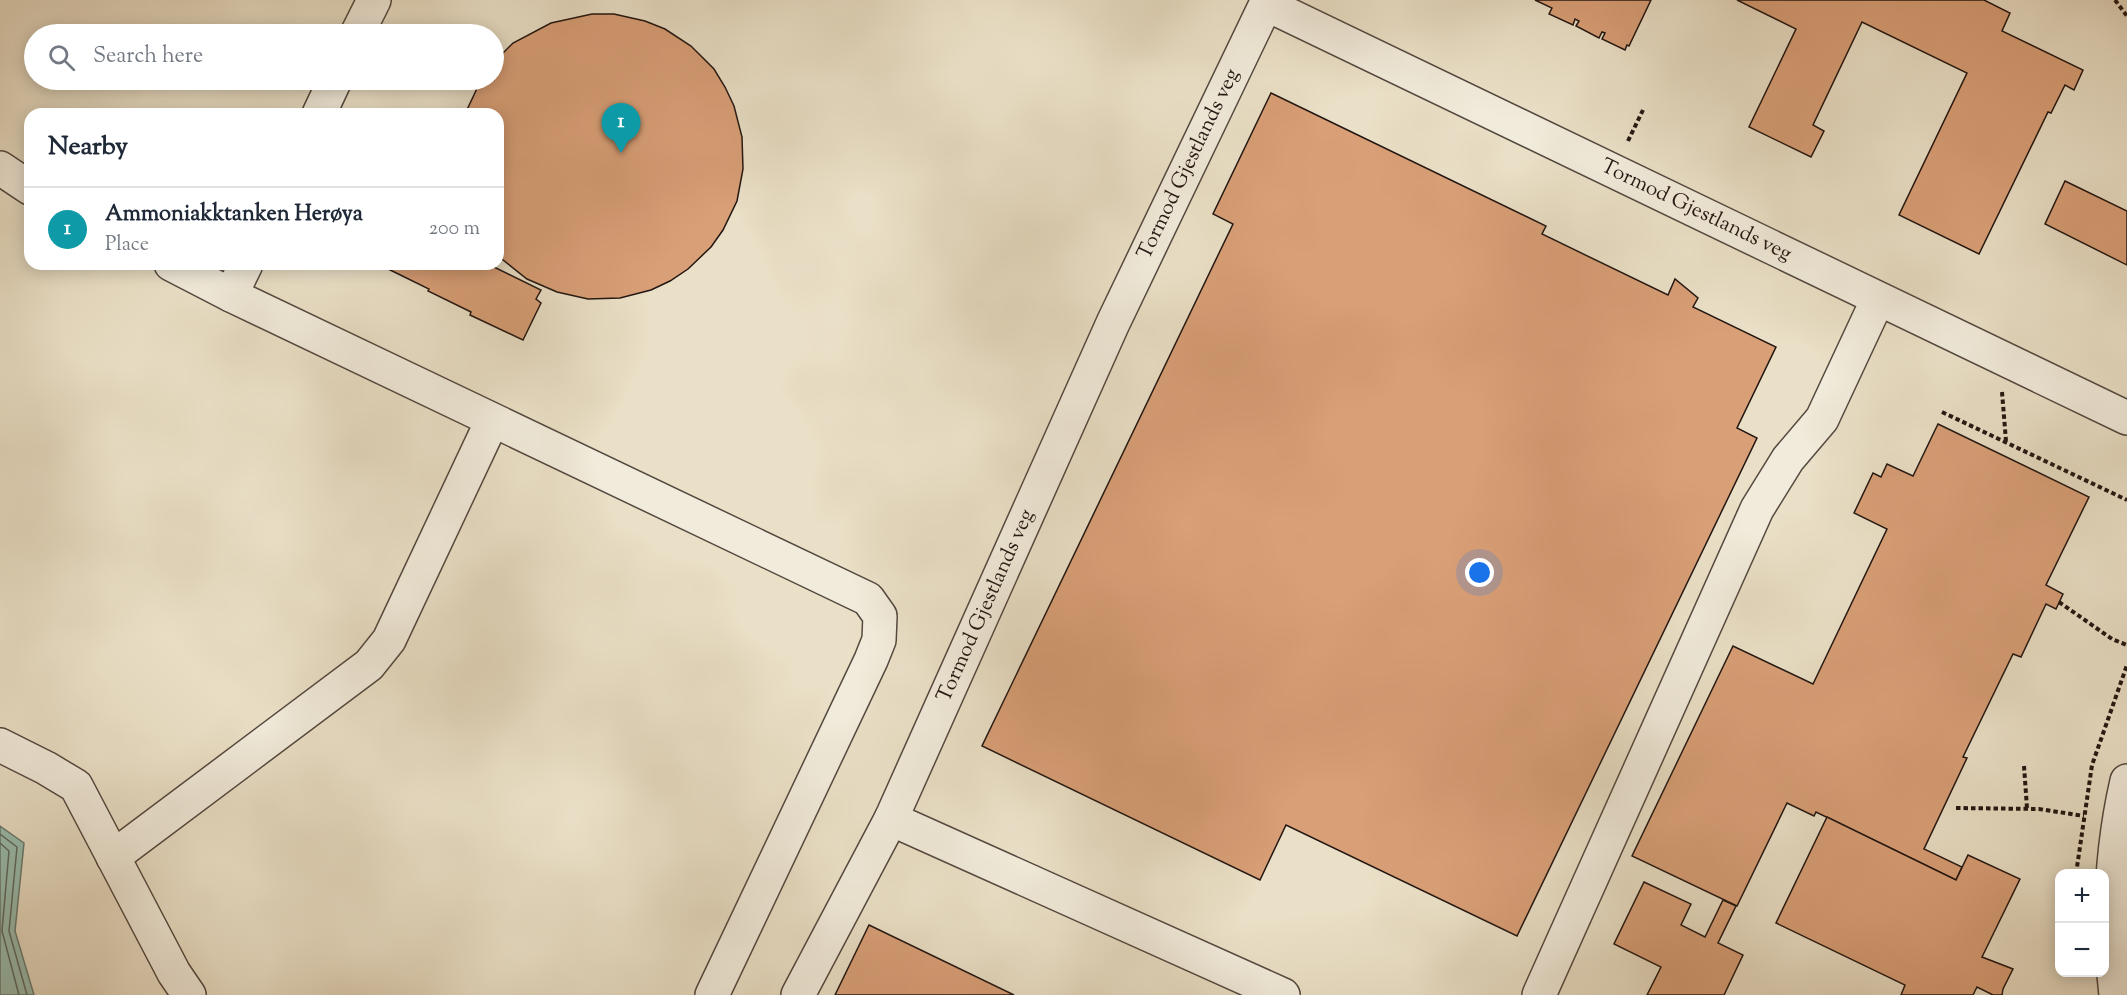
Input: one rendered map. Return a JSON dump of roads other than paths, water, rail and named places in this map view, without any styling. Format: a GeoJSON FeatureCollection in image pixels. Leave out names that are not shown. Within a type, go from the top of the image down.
{"type":"FeatureCollection","features":[{"type":"Feature","properties":{"kind":"street"},"geometry":{"type":"LineString","coordinates":[[362,24],[374,0]]}},
{"type":"Feature","properties":{"kind":"street","name":"Tormod Gjestlands veg"},"geometry":{"type":"LineString","coordinates":[[798,995],[891,819],[1113,323],[1266,2],[2127,418]]}},
{"type":"Feature","properties":{"kind":"street"},"geometry":{"type":"LineString","coordinates":[[322,108],[330,90]]}},
{"type":"Feature","properties":{"kind":"street"},"geometry":{"type":"LineString","coordinates":[[0,168],[24,184]]}},
{"type":"Feature","properties":{"kind":"street"},"geometry":{"type":"LineString","coordinates":[[183,270],[492,421],[868,599],[880,616],[879,640],[712,995]]}},
{"type":"Feature","properties":{"kind":"street"},"geometry":{"type":"LineString","coordinates":[[231,295],[243,270]]}},
{"type":"Feature","properties":{"kind":"street"},"geometry":{"type":"LineString","coordinates":[[1539,995],[1757,509],[1788,459],[1822,419],[1878,298]]}},
{"type":"Feature","properties":{"kind":"street"},"geometry":{"type":"LineString","coordinates":[[113,856],[369,665],[389,640],[492,421]]}},
{"type":"Feature","properties":{"kind":"street"},"geometry":{"type":"LineString","coordinates":[[0,745],[76,786],[174,973],[189,995]]}},
{"type":"Feature","properties":{"kind":"street"},"geometry":{"type":"LineString","coordinates":[[2116,995],[2112,886],[2120,809],[2127,781]]}},
{"type":"Feature","properties":{"kind":"street"},"geometry":{"type":"LineString","coordinates":[[891,819],[1283,995]]}},
{"type":"Feature","properties":{"kind":"water"},"geometry":{"type":"Polygon","coordinates":[[[0,826],[24,843],[15,931],[34,995],[0,995],[0,826]]]}},
{"type":"Feature","properties":{"kind":"place","name":"Ammoniakktanken Herøya"},"geometry":{"type":"Point","coordinates":[621,153]}}]}
